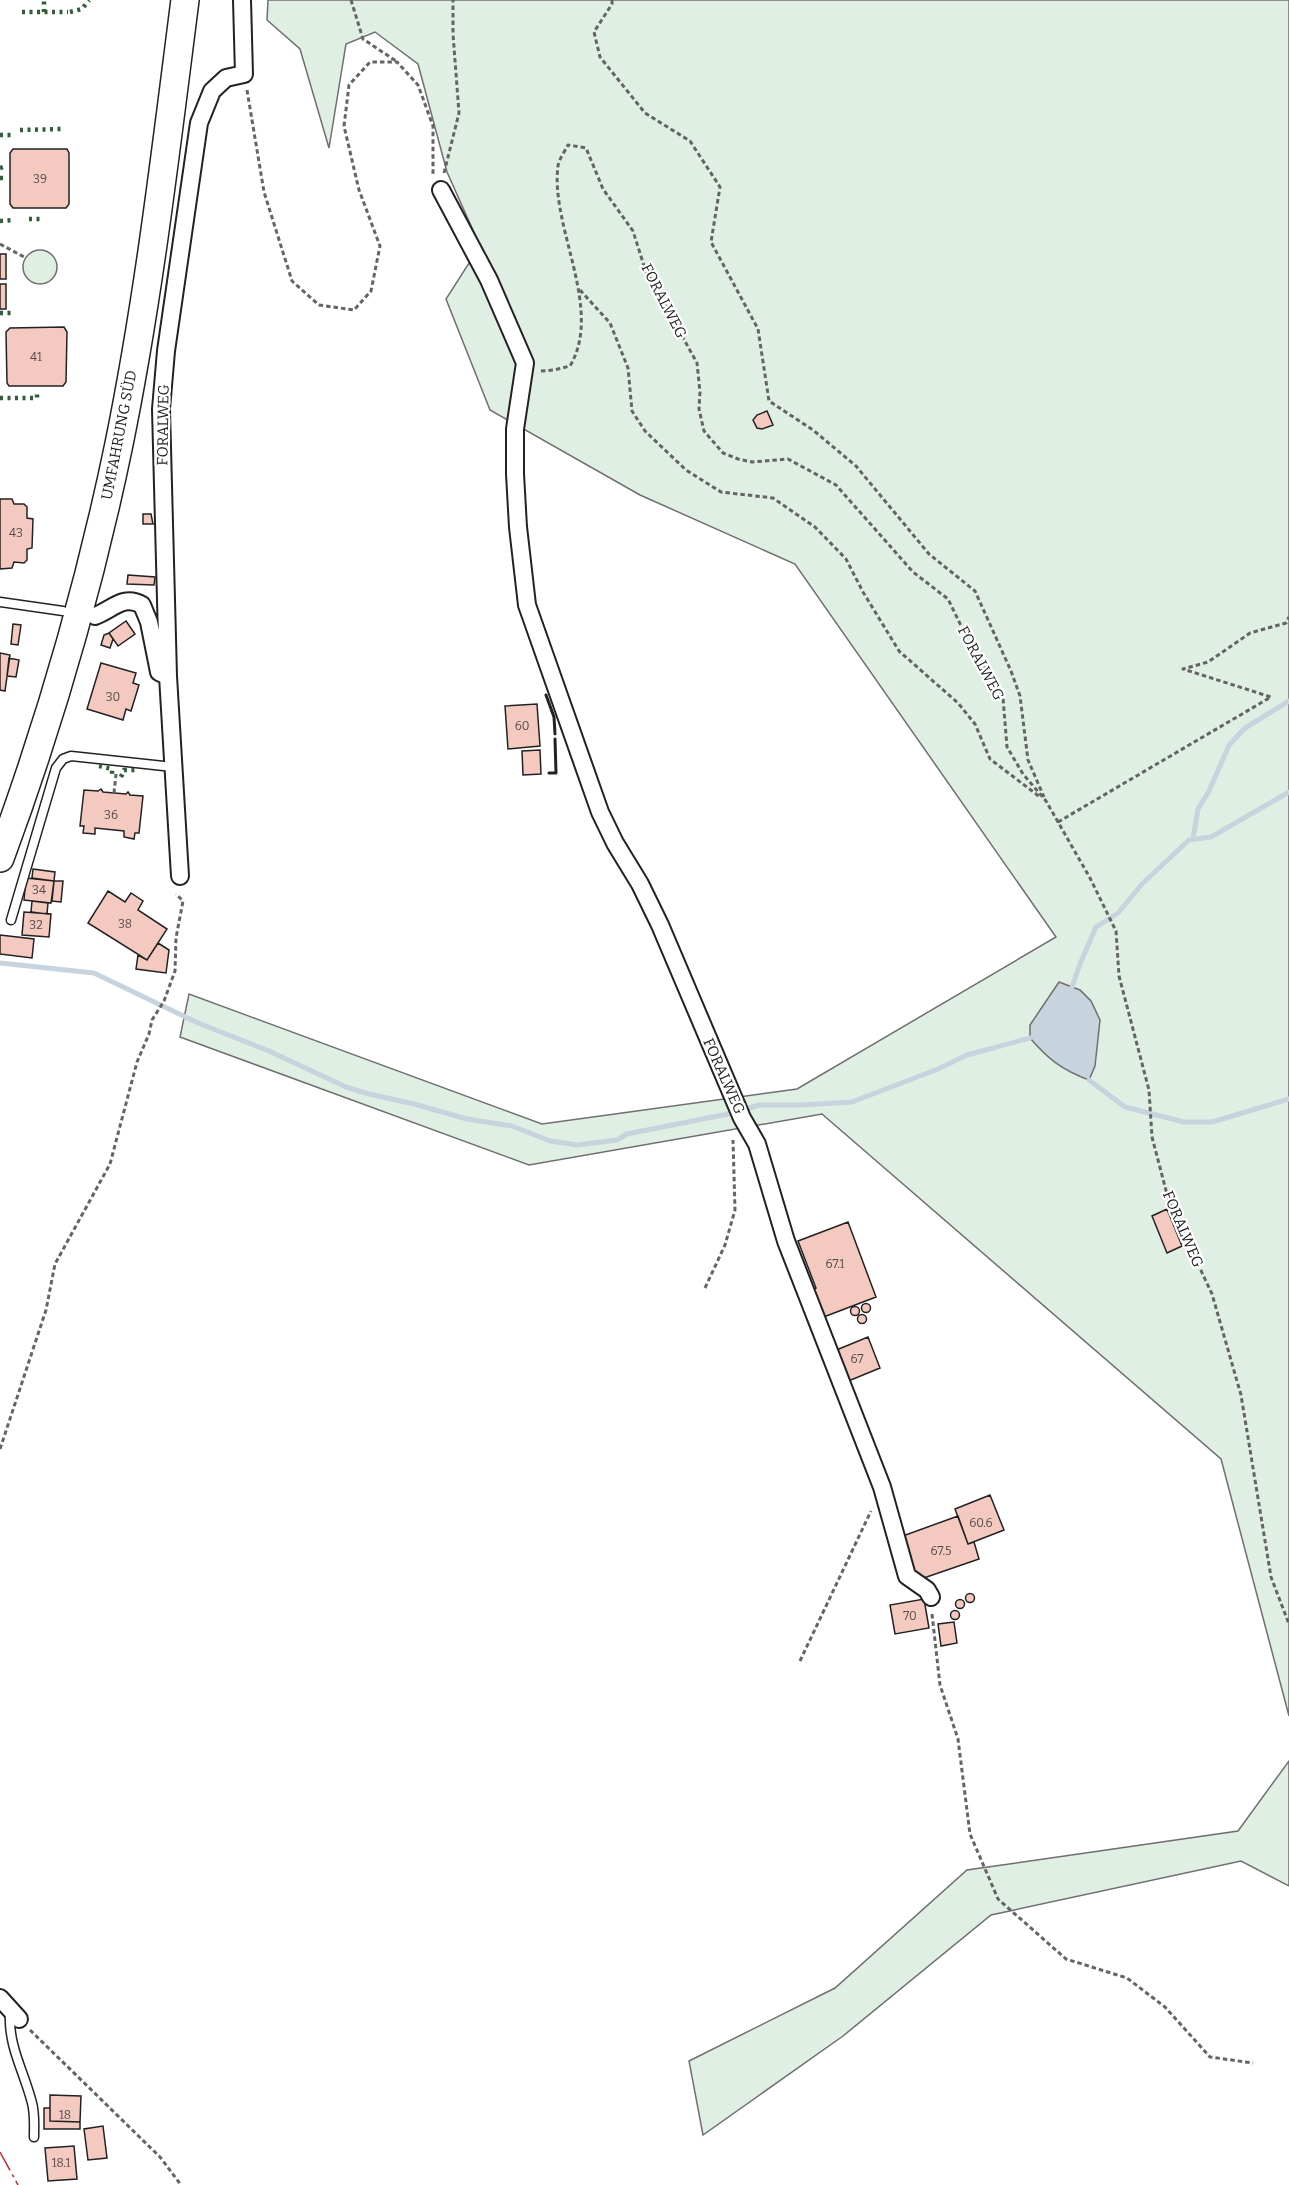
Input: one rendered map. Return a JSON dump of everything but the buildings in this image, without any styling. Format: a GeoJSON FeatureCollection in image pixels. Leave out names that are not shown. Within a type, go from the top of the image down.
{"type":"FeatureCollection","features":[{"type":"Feature","properties":{"kind":"main road","name":"UMFAHRUNG SÜD"},"geometry":{"type":"LineString","coordinates":[[0,858],[72,637],[117,453],[147,284],[185,0]]}},
{"type":"Feature","properties":{"kind":"street"},"geometry":{"type":"LineString","coordinates":[[242,0],[244,74]]}},
{"type":"Feature","properties":{"kind":"street","name":"FORALWEG"},"geometry":{"type":"LineString","coordinates":[[180,876],[168,676],[161,410],[166,351],[199,123],[212,91],[226,78],[244,74]]}},
{"type":"Feature","properties":{"kind":"street","name":"FORALWEG"},"geometry":{"type":"LineString","coordinates":[[441,190],[489,280],[525,363],[515,429],[515,474],[518,527],[527,605],[600,812],[615,843],[640,884],[660,926],[734,1099],[757,1144],[786,1241],[882,1487],[907,1576],[927,1590],[931,1597]]}},
{"type":"Feature","properties":{"kind":"street"},"geometry":{"type":"LineString","coordinates":[[95,616],[104,613],[123,600],[142,604],[149,622],[159,672],[168,676]]}},
{"type":"Feature","properties":{"kind":"lane"},"geometry":{"type":"LineString","coordinates":[[0,602],[63,611]]}},
{"type":"Feature","properties":{"kind":"lane"},"geometry":{"type":"LineString","coordinates":[[11,920],[57,768],[63,759],[71,756],[173,767]]}},
{"type":"Feature","properties":{"kind":"lane"},"geometry":{"type":"LineString","coordinates":[[10,2009],[9,2027],[12,2045],[33,2106],[34,2137]]}},
{"type":"Feature","properties":{"kind":"path"},"geometry":{"type":"LineString","coordinates":[[351,0],[363,39],[397,62],[418,85],[433,126],[433,177],[441,190]]}},
{"type":"Feature","properties":{"kind":"path"},"geometry":{"type":"LineString","coordinates":[[441,190],[459,113],[453,34],[453,0]]}},
{"type":"Feature","properties":{"kind":"path"},"geometry":{"type":"LineString","coordinates":[[612,0],[612,4],[594,32],[600,57],[645,113],[690,141],[720,187],[711,242],[758,328],[769,401],[813,430],[856,466],[929,554],[975,591],[1020,696],[1028,760],[1046,801]]}},
{"type":"Feature","properties":{"kind":"path"},"geometry":{"type":"LineString","coordinates":[[244,74],[264,192],[292,281],[319,305],[354,310],[371,291],[380,246],[359,190],[344,126],[349,85],[370,62],[397,62]]}},
{"type":"Feature","properties":{"kind":"path","name":"FORALWEG"},"geometry":{"type":"LineString","coordinates":[[524,371],[555,370],[570,366],[576,356],[581,335],[579,289],[560,211],[558,164],[568,145],[585,148],[603,189],[633,231],[645,269],[697,363],[699,409],[704,431],[723,453],[752,462],[788,459],[836,485],[913,572],[948,599],[965,634],[1003,698],[1007,747],[1023,774],[1046,801],[1090,878],[1115,930],[1119,976],[1149,1090],[1152,1137],[1169,1202],[1212,1294],[1241,1395],[1271,1577],[1289,1624]]}},
{"type":"Feature","properties":{"kind":"path"},"geometry":{"type":"LineString","coordinates":[[0,244],[26,258]]}},
{"type":"Feature","properties":{"kind":"path"},"geometry":{"type":"LineString","coordinates":[[579,289],[610,323],[628,368],[632,411],[645,431],[686,470],[721,492],[773,498],[815,527],[846,559],[899,651],[975,724],[990,759],[1046,801]]}},
{"type":"Feature","properties":{"kind":"path"},"geometry":{"type":"LineString","coordinates":[[1058,822],[1271,697],[1183,669],[1208,663],[1250,633],[1286,623],[1289,617]]}},
{"type":"Feature","properties":{"kind":"path"},"geometry":{"type":"LineString","coordinates":[[114,793],[118,761]]}},
{"type":"Feature","properties":{"kind":"path"},"geometry":{"type":"LineString","coordinates":[[0,1449],[46,1310],[54,1264],[110,1164],[137,1062],[175,971],[176,938],[183,901],[175,893]]}},
{"type":"Feature","properties":{"kind":"path"},"geometry":{"type":"LineString","coordinates":[[705,1288],[725,1245],[735,1210],[733,1135],[743,1118]]}},
{"type":"Feature","properties":{"kind":"path"},"geometry":{"type":"LineString","coordinates":[[800,1661],[882,1487]]}},
{"type":"Feature","properties":{"kind":"path"},"geometry":{"type":"LineString","coordinates":[[931,1597],[940,1685],[958,1739],[970,1834],[998,1899],[1066,1959],[1127,1978],[1165,2007],[1210,2057],[1252,2063]]}},
{"type":"Feature","properties":{"kind":"path"},"geometry":{"type":"LineString","coordinates":[[10,2009],[160,2157],[181,2185]]}},
{"type":"Feature","properties":{"kind":"green space"},"geometry":{"type":"Polygon","coordinates":[[[268,0],[1289,0],[1289,1716],[1221,1459],[822,1114],[529,1165],[180,1037],[189,994],[542,1124],[797,1089],[1056,937],[795,564],[640,495],[490,410],[446,299],[480,246],[447,172],[418,64],[375,32],[346,44],[329,148],[300,49],[267,20],[268,0]]]}},
{"type":"Feature","properties":{"kind":"green space"},"geometry":{"type":"Polygon","coordinates":[[[40,250],[52,255],[57,267],[52,279],[40,284],[28,279],[23,267],[28,255],[40,250]]]}},
{"type":"Feature","properties":{"kind":"green space"},"geometry":{"type":"Polygon","coordinates":[[[1289,1761],[1289,1886],[1241,1861],[991,1915],[843,2036],[703,2135],[689,2061],[835,1988],[967,1870],[1238,1831],[1289,1761]]]}},
{"type":"Feature","properties":{"kind":"shaded area"},"geometry":{"type":"Polygon","coordinates":[[[1059,982],[1080,990],[1091,1001],[1100,1020],[1095,1066],[1089,1080],[1056,1063],[1030,1038],[1030,1025],[1059,982]]]}},
{"type":"Feature","properties":{"kind":"waterway"},"geometry":{"type":"LineString","coordinates":[[1193,839],[1198,809],[1209,791],[1229,745],[1245,728],[1289,701]]}},
{"type":"Feature","properties":{"kind":"waterway"},"geometry":{"type":"LineString","coordinates":[[1072,987],[1096,927],[1118,913],[1143,883],[1189,840],[1211,837],[1289,792]]}},
{"type":"Feature","properties":{"kind":"waterway"},"geometry":{"type":"LineString","coordinates":[[0,963],[94,973],[198,1023],[269,1051],[346,1087],[467,1119],[512,1126],[550,1141],[577,1145],[617,1140],[627,1134],[728,1114],[759,1105],[852,1102],[938,1069],[967,1055],[1030,1038]]}},
{"type":"Feature","properties":{"kind":"waterway"},"geometry":{"type":"LineString","coordinates":[[1089,1080],[1125,1107],[1184,1122],[1212,1122],[1289,1099]]}},
{"type":"Feature","properties":{"kind":"hedge"},"geometry":{"type":"LineString","coordinates":[[70,12],[82,9],[89,0]]}},
{"type":"Feature","properties":{"kind":"hedge"},"geometry":{"type":"LineString","coordinates":[[44,1],[44,12]]}},
{"type":"Feature","properties":{"kind":"hedge"},"geometry":{"type":"LineString","coordinates":[[22,12],[68,12]]}},
{"type":"Feature","properties":{"kind":"hedge"},"geometry":{"type":"LineString","coordinates":[[20,130],[61,129]]}},
{"type":"Feature","properties":{"kind":"hedge"},"geometry":{"type":"LineString","coordinates":[[0,135],[13,135]]}},
{"type":"Feature","properties":{"kind":"hedge"},"geometry":{"type":"LineString","coordinates":[[29,219],[40,219],[40,215]]}},
{"type":"Feature","properties":{"kind":"hedge"},"geometry":{"type":"LineString","coordinates":[[0,221],[13,220]]}},
{"type":"Feature","properties":{"kind":"hedge"},"geometry":{"type":"LineString","coordinates":[[0,313],[13,313]]}},
{"type":"Feature","properties":{"kind":"hedge"},"geometry":{"type":"LineString","coordinates":[[0,398],[37,398],[37,392]]}},
{"type":"Feature","properties":{"kind":"hedge"},"geometry":{"type":"LineString","coordinates":[[99,766],[112,769],[112,775]]}},
{"type":"Feature","properties":{"kind":"hedge"},"geometry":{"type":"LineString","coordinates":[[121,777],[124,770],[136,770]]}},
{"type":"Feature","properties":{"kind":"wall"},"geometry":{"type":"LineString","coordinates":[[546,695],[554,717],[555,734]]}},
{"type":"Feature","properties":{"kind":"wall"},"geometry":{"type":"LineString","coordinates":[[549,773],[556,773],[555,739]]}},
{"type":"Feature","properties":{"kind":"power"},"geometry":{"type":"LineString","coordinates":[[0,2152],[18,2185]]}}]}
